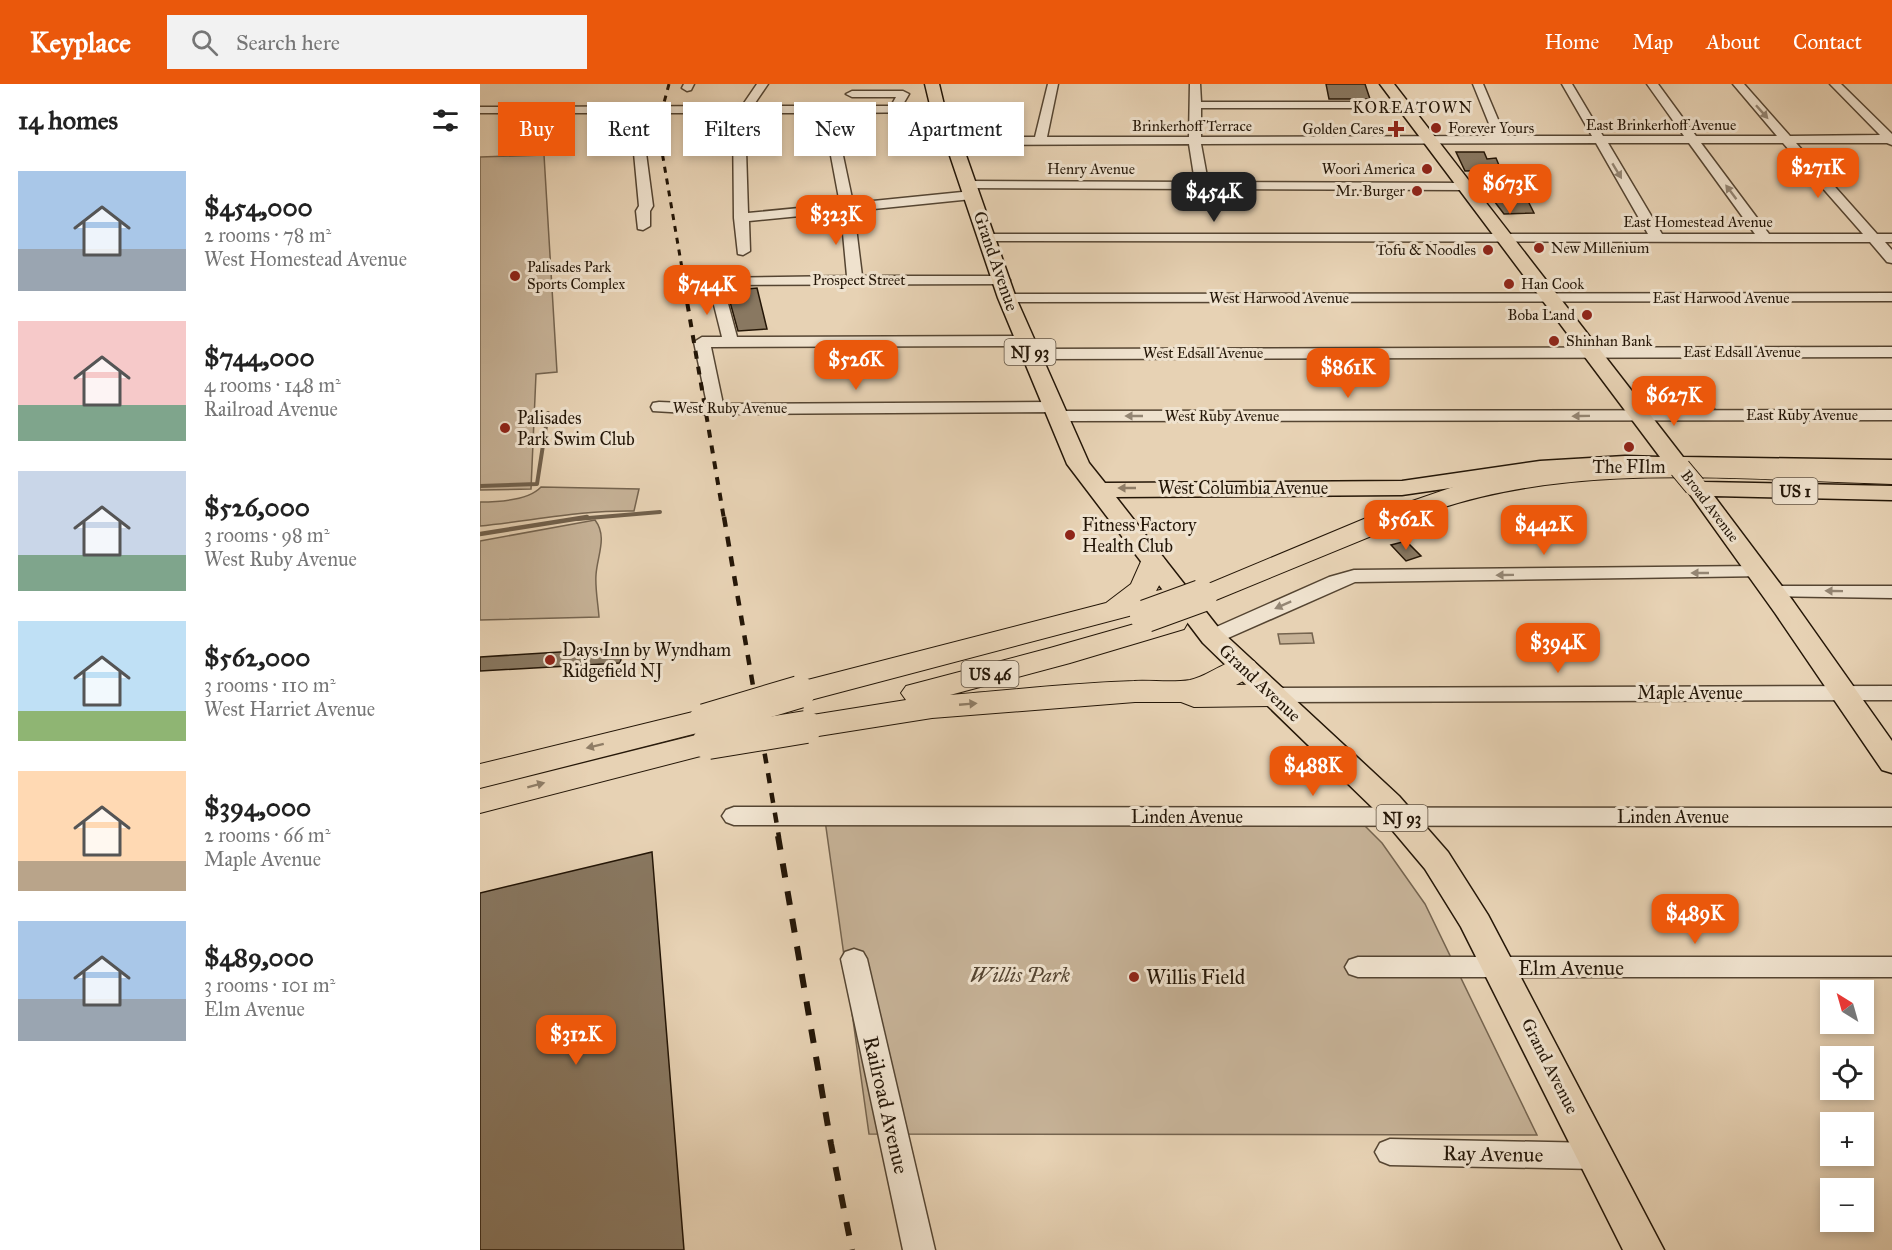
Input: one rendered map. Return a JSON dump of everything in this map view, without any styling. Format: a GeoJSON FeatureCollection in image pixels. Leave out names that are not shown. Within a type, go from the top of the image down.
{"type":"FeatureCollection","features":[{"type":"Feature","properties":{"kind":"highway","name":"US 46"},"geometry":{"type":"LineString","coordinates":[[1319,565],[1425,504],[1482,488],[1544,478],[1642,472],[1892,476]]}},
{"type":"Feature","properties":{"kind":"highway"},"geometry":{"type":"LineString","coordinates":[[1319,565],[1397,505],[1479,478]]}},
{"type":"Feature","properties":{"kind":"highway","name":"US 46"},"geometry":{"type":"LineString","coordinates":[[803,710],[1000,672],[1187,612],[1319,565],[1408,521],[1444,508],[1483,498],[1543,487],[1651,480],[1892,484]]}},
{"type":"Feature","properties":{"kind":"highway"},"geometry":{"type":"LineString","coordinates":[[1319,565],[1454,517],[1522,499],[1609,489],[1697,488]]}},
{"type":"Feature","properties":{"kind":"highway"},"geometry":{"type":"LineString","coordinates":[[803,710],[902,666],[1112,609],[1130,601],[1143,590],[1150,578],[1153,563]]}},
{"type":"Feature","properties":{"kind":"highway"},"geometry":{"type":"LineString","coordinates":[[1112,609],[1187,612]]}},
{"type":"Feature","properties":{"kind":"highway"},"geometry":{"type":"LineString","coordinates":[[480,776],[803,710],[913,709],[1088,695],[1193,690],[1213,684],[1244,668]]}},
{"type":"Feature","properties":{"kind":"highway"},"geometry":{"type":"LineString","coordinates":[[1088,695],[1272,695]]}},
{"type":"Feature","properties":{"kind":"highway"},"geometry":{"type":"LineString","coordinates":[[480,801],[706,731]]}},
{"type":"Feature","properties":{"kind":"main road","name":"Grand Avenue"},"geometry":{"type":"LineString","coordinates":[[932,84],[936,102]]}},
{"type":"Feature","properties":{"kind":"main road","name":"Broad Avenue"},"geometry":{"type":"LineString","coordinates":[[1387,84],[1697,488],[1845,693],[1892,763]]}},
{"type":"Feature","properties":{"kind":"main road","name":"Grand Avenue"},"geometry":{"type":"LineString","coordinates":[[958,156],[1005,289],[1074,457],[1187,612],[1402,817],[1452,883],[1499,968],[1644,1250]]}},
{"type":"Feature","properties":{"kind":"main road","name":"West Columbia Avenue"},"geometry":{"type":"LineString","coordinates":[[1097,490],[1390,488],[1571,465],[1892,467]]}},
{"type":"Feature","properties":{"kind":"main road","name":"US 1"},"geometry":{"type":"LineString","coordinates":[[1697,488],[1892,493]]}},
{"type":"Feature","properties":{"kind":"street"},"geometry":{"type":"LineString","coordinates":[[750,102],[764,84]]}},
{"type":"Feature","properties":{"kind":"street"},"geometry":{"type":"LineString","coordinates":[[1040,141],[1053,84]]}},
{"type":"Feature","properties":{"kind":"street"},"geometry":{"type":"LineString","coordinates":[[1195,84],[1195,141],[1202,186]]}},
{"type":"Feature","properties":{"kind":"street"},"geometry":{"type":"LineString","coordinates":[[1478,84],[1501,140]]}},
{"type":"Feature","properties":{"kind":"street"},"geometry":{"type":"LineString","coordinates":[[1567,84],[1658,239]]}},
{"type":"Feature","properties":{"kind":"street"},"geometry":{"type":"LineString","coordinates":[[1652,84],[1766,239]]}},
{"type":"Feature","properties":{"kind":"street"},"geometry":{"type":"LineString","coordinates":[[1737,84],[1892,259]]}},
{"type":"Feature","properties":{"kind":"street"},"geometry":{"type":"LineString","coordinates":[[1835,84],[1892,140]]}},
{"type":"Feature","properties":{"kind":"street"},"geometry":{"type":"LineString","coordinates":[[854,89],[903,94],[899,102]]}},
{"type":"Feature","properties":{"kind":"street"},"geometry":{"type":"LineString","coordinates":[[1196,105],[1404,105]]}},
{"type":"Feature","properties":{"kind":"street"},"geometry":{"type":"LineString","coordinates":[[480,110],[587,110]]}},
{"type":"Feature","properties":{"kind":"street","name":"Brinkerhoff Terrace"},"geometry":{"type":"LineString","coordinates":[[1024,141],[1431,140]]}},
{"type":"Feature","properties":{"kind":"street","name":"East Brinkerhoff Avenue"},"geometry":{"type":"LineString","coordinates":[[1431,140],[1892,140]]}},
{"type":"Feature","properties":{"kind":"street"},"geometry":{"type":"LineString","coordinates":[[640,156],[646,206],[643,212],[643,226]]}},
{"type":"Feature","properties":{"kind":"street"},"geometry":{"type":"LineString","coordinates":[[740,156],[743,251]]}},
{"type":"Feature","properties":{"kind":"street"},"geometry":{"type":"LineString","coordinates":[[837,156],[847,208],[855,280]]}},
{"type":"Feature","properties":{"kind":"street","name":"Henry Avenue"},"geometry":{"type":"LineString","coordinates":[[741,218],[847,208],[970,190],[1202,186],[1466,186]]}},
{"type":"Feature","properties":{"kind":"street","name":"East Homestead Avenue"},"geometry":{"type":"LineString","coordinates":[[988,238],[1892,238]]}},
{"type":"Feature","properties":{"kind":"street","name":"Prospect Street"},"geometry":{"type":"LineString","coordinates":[[731,342],[715,281],[855,280],[1005,289]]}},
{"type":"Feature","properties":{"kind":"street","name":"West Harwood Avenue"},"geometry":{"type":"LineString","coordinates":[[1005,289],[1551,297]]}},
{"type":"Feature","properties":{"kind":"street","name":"East Harwood Avenue"},"geometry":{"type":"LineString","coordinates":[[1551,297],[1892,297]]}},
{"type":"Feature","properties":{"kind":"street","name":"West Edsall Avenue"},"geometry":{"type":"LineString","coordinates":[[716,409],[702,342],[1591,352]]}},
{"type":"Feature","properties":{"kind":"street","name":"East Edsall Avenue"},"geometry":{"type":"LineString","coordinates":[[1591,352],[1892,352]]}},
{"type":"Feature","properties":{"kind":"street","name":"West Ruby Avenue"},"geometry":{"type":"LineString","coordinates":[[659,407],[1640,415]]}},
{"type":"Feature","properties":{"kind":"street","name":"East Ruby Avenue"},"geometry":{"type":"LineString","coordinates":[[1640,415],[1892,415]]}},
{"type":"Feature","properties":{"kind":"street"},"geometry":{"type":"LineString","coordinates":[[1319,565],[1358,576],[1766,582],[1892,592]]}},
{"type":"Feature","properties":{"kind":"street","name":"Maple Avenue"},"geometry":{"type":"LineString","coordinates":[[1272,695],[1892,693]]}},
{"type":"Feature","properties":{"kind":"street","name":"Linden Avenue"},"geometry":{"type":"LineString","coordinates":[[734,816],[1892,817]]}},
{"type":"Feature","properties":{"kind":"street","name":"Railroad Avenue"},"geometry":{"type":"LineString","coordinates":[[854,959],[919,1250]]}},
{"type":"Feature","properties":{"kind":"street","name":"Elm Avenue"},"geometry":{"type":"LineString","coordinates":[[1358,967],[1892,967]]}},
{"type":"Feature","properties":{"kind":"street","name":"Ray Avenue"},"geometry":{"type":"LineString","coordinates":[[1390,1152],[1596,1156]]}},
{"type":"Feature","properties":{"kind":"green space"},"geometry":{"type":"Polygon","coordinates":[[[544,156],[557,372],[536,374],[531,489],[480,490],[480,157],[544,156]]]}},
{"type":"Feature","properties":{"kind":"green space"},"geometry":{"type":"Polygon","coordinates":[[[1700,382],[1715,409],[1655,408],[1634,383],[1700,382]]]}},
{"type":"Feature","properties":{"kind":"green space"},"geometry":{"type":"Polygon","coordinates":[[[541,487],[639,489],[634,511],[576,514],[480,526],[480,502],[521,498],[541,487]]]}},
{"type":"Feature","properties":{"kind":"green space"},"geometry":{"type":"Polygon","coordinates":[[[595,520],[601,533],[596,580],[599,617],[480,620],[480,541],[595,520]]]}},
{"type":"Feature","properties":{"kind":"green space"},"geometry":{"type":"Polygon","coordinates":[[[1312,633],[1314,643],[1280,644],[1278,634],[1312,633]]]}},
{"type":"Feature","properties":{"kind":"green space","name":"Willis Park"},"geometry":{"type":"Polygon","coordinates":[[[824,813],[1358,819],[1382,843],[1425,904],[1537,1135],[869,1134],[824,813]]]}},
{"type":"Feature","properties":{"kind":"building"},"geometry":{"type":"Polygon","coordinates":[[[1326,84],[1365,84],[1370,99],[1329,99],[1326,84]]]}},
{"type":"Feature","properties":{"kind":"building"},"geometry":{"type":"Polygon","coordinates":[[[1456,152],[1484,152],[1487,159],[1496,158],[1501,170],[1465,171],[1456,152]]]}},
{"type":"Feature","properties":{"kind":"building"},"geometry":{"type":"Polygon","coordinates":[[[1491,197],[1526,197],[1534,213],[1504,214],[1491,197]]]}},
{"type":"Feature","properties":{"kind":"building"},"geometry":{"type":"Polygon","coordinates":[[[757,288],[767,329],[738,331],[727,291],[757,288]]]}},
{"type":"Feature","properties":{"kind":"building"},"geometry":{"type":"Polygon","coordinates":[[[1406,541],[1421,556],[1406,561],[1391,545],[1406,541]]]}},
{"type":"Feature","properties":{"kind":"building","name":"Days Inn by Wyndham Ridgefield NJ"},"geometry":{"type":"Polygon","coordinates":[[[624,648],[620,663],[480,671],[480,657],[624,648]]]}},
{"type":"Feature","properties":{"kind":"building"},"geometry":{"type":"Polygon","coordinates":[[[652,852],[684,1250],[480,1250],[480,893],[652,852]]]}},
{"type":"Feature","properties":{"kind":"waterway"},"geometry":{"type":"LineString","coordinates":[[480,486],[537,484],[548,413]]}},
{"type":"Feature","properties":{"kind":"waterway"},"geometry":{"type":"LineString","coordinates":[[577,519],[660,512]]}},
{"type":"Feature","properties":{"kind":"waterway"},"geometry":{"type":"LineString","coordinates":[[480,534],[587,517]]}},
{"type":"Feature","properties":{"kind":"railway"},"geometry":{"type":"LineString","coordinates":[[669,84],[662,110],[661,146],[683,274]]}},
{"type":"Feature","properties":{"kind":"railway"},"geometry":{"type":"LineString","coordinates":[[682,272],[724,519]]}},
{"type":"Feature","properties":{"kind":"railway"},"geometry":{"type":"LineString","coordinates":[[724,517],[779,837]]}},
{"type":"Feature","properties":{"kind":"railway"},"geometry":{"type":"LineString","coordinates":[[778,836],[831,1144],[852,1250]]}},
{"type":"Feature","properties":{"kind":"place","name":"Forever Yours"},"geometry":{"type":"Point","coordinates":[1436,128]}},
{"type":"Feature","properties":{"kind":"place","name":"Golden Cares"},"geometry":{"type":"Point","coordinates":[1396,129]}},
{"type":"Feature","properties":{"kind":"place","name":"Woori America"},"geometry":{"type":"Point","coordinates":[1427,169]}},
{"type":"Feature","properties":{"kind":"place","name":"Mr. Burger"},"geometry":{"type":"Point","coordinates":[1417,191]}},
{"type":"Feature","properties":{"kind":"place","name":"New Millenium"},"geometry":{"type":"Point","coordinates":[1539,248]}},
{"type":"Feature","properties":{"kind":"place","name":"Tofu & Noodles"},"geometry":{"type":"Point","coordinates":[1488,250]}},
{"type":"Feature","properties":{"kind":"place","name":"Palisades Park Sports Complex"},"geometry":{"type":"Point","coordinates":[515,276]}},
{"type":"Feature","properties":{"kind":"place","name":"Han Cook"},"geometry":{"type":"Point","coordinates":[1509,284]}},
{"type":"Feature","properties":{"kind":"place","name":"Boba Land"},"geometry":{"type":"Point","coordinates":[1587,315]}},
{"type":"Feature","properties":{"kind":"place","name":"Shinhan Bank"},"geometry":{"type":"Point","coordinates":[1554,341]}},
{"type":"Feature","properties":{"kind":"place","name":"Palisades Park Swim Club"},"geometry":{"type":"Point","coordinates":[505,428]}},
{"type":"Feature","properties":{"kind":"place","name":"The FIlm"},"geometry":{"type":"Point","coordinates":[1629,447]}},
{"type":"Feature","properties":{"kind":"place","name":"Fitness Factory Health Club"},"geometry":{"type":"Point","coordinates":[1070,535]}},
{"type":"Feature","properties":{"kind":"place","name":"Days Inn by Wyndham Ridgefield NJ"},"geometry":{"type":"Point","coordinates":[550,660]}},
{"type":"Feature","properties":{"kind":"place","name":"Willis Field"},"geometry":{"type":"Point","coordinates":[1134,977]}},
{"type":"Feature","properties":{"kind":"district","name":"KOREATOWN"},"geometry":{"type":"Point","coordinates":[1413,107]}}]}
